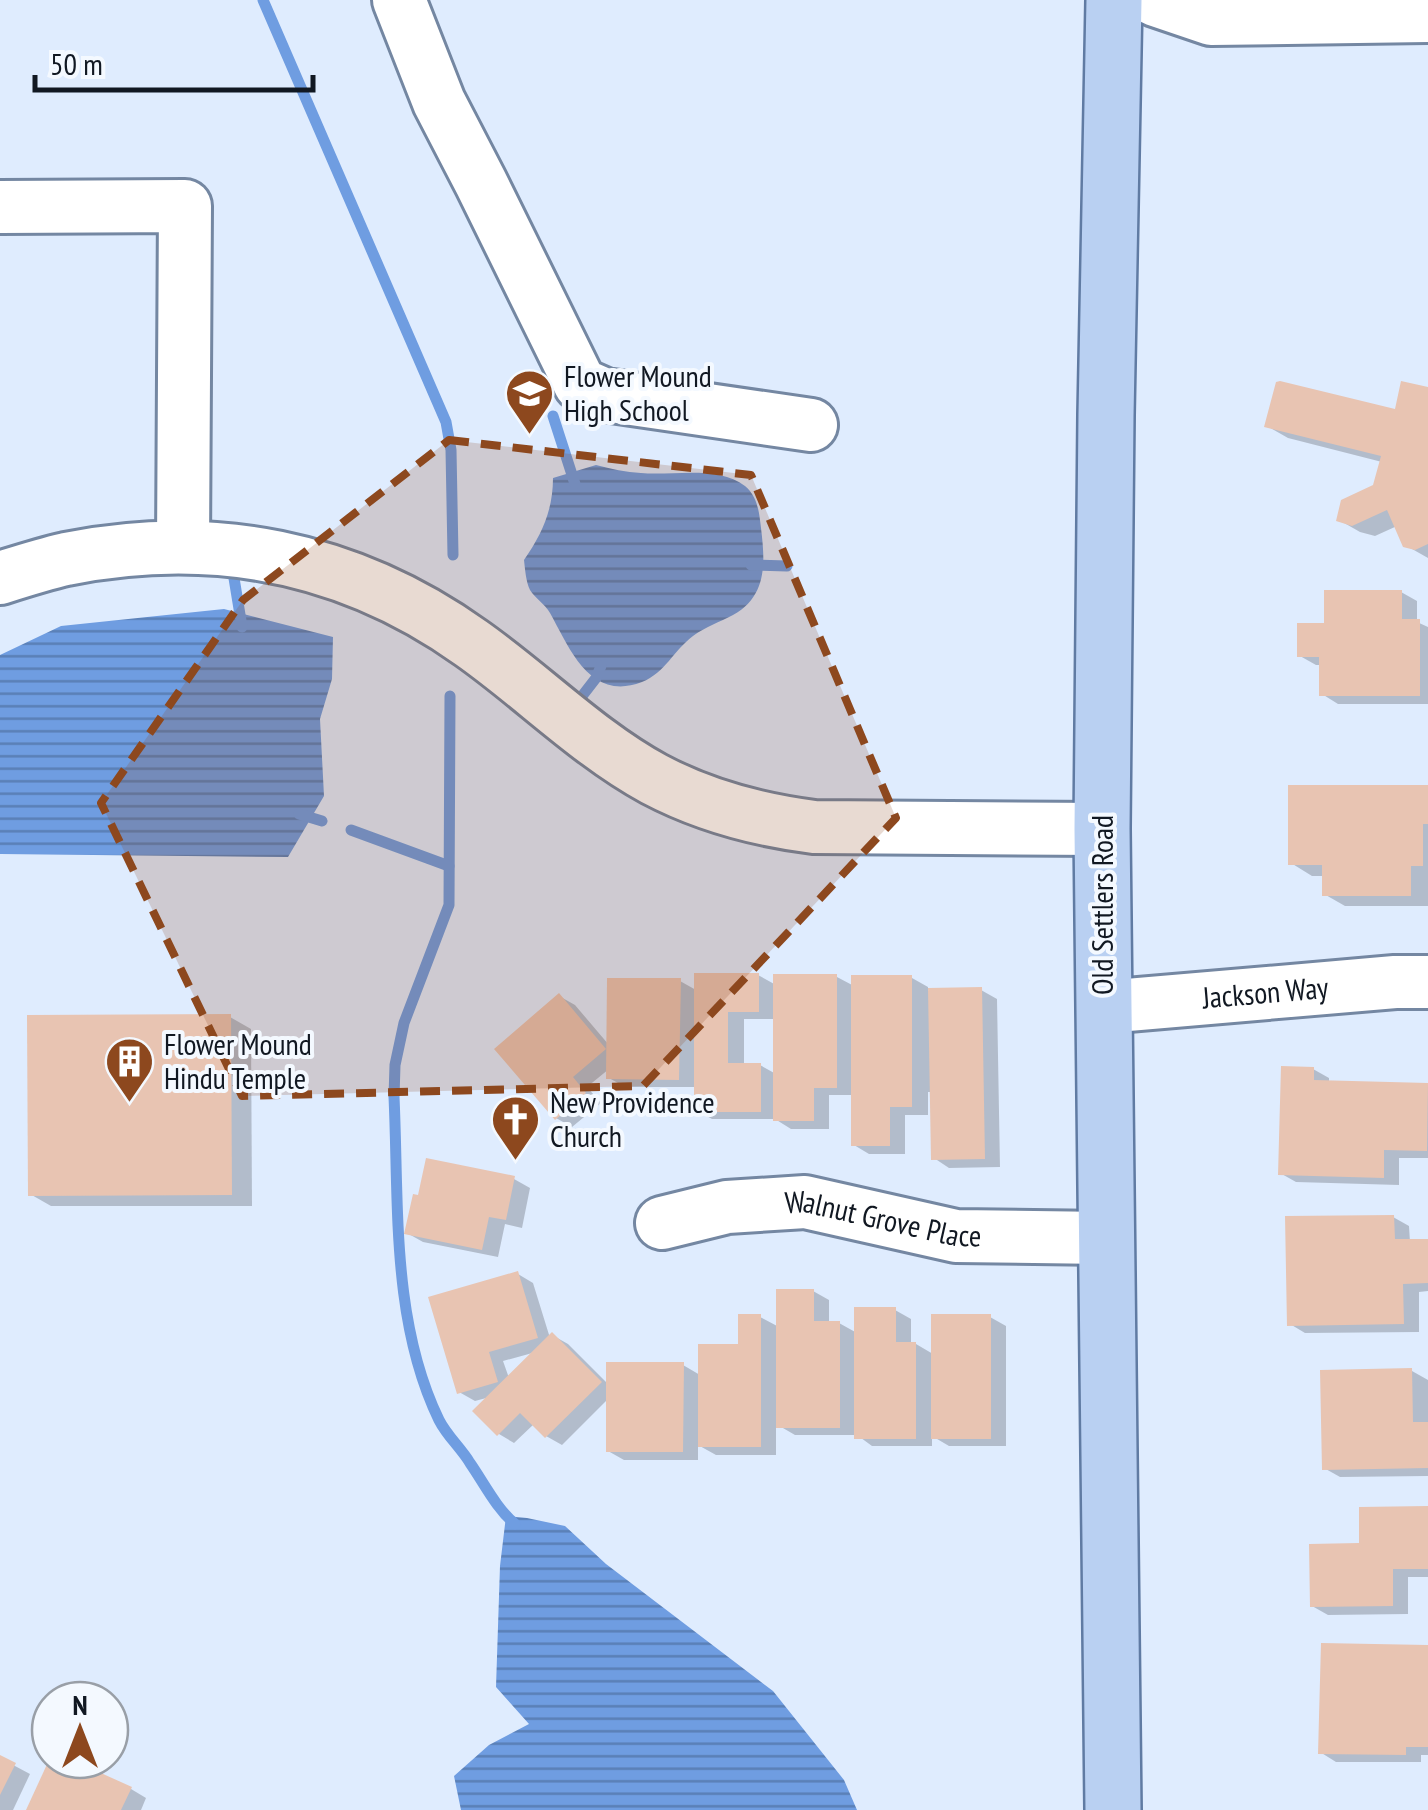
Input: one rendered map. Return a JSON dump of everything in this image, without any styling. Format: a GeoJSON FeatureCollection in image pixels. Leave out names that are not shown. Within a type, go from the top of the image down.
{"type":"FeatureCollection","features":[{"type":"Feature","properties":{"kind":"main road","name":"Old Settlers Road"},"geometry":{"type":"LineString","coordinates":[[1113,1810],[1102,829],[1114,0]]}},
{"type":"Feature","properties":{"kind":"street"},"geometry":{"type":"LineString","coordinates":[[399,0],[439,102],[580,384],[605,396],[811,425]]}},
{"type":"Feature","properties":{"kind":"street"},"geometry":{"type":"LineString","coordinates":[[1155,0],[1211,19],[1428,16]]}},
{"type":"Feature","properties":{"kind":"street"},"geometry":{"type":"LineString","coordinates":[[0,207],[185,206],[183,547]]}},
{"type":"Feature","properties":{"kind":"street"},"geometry":{"type":"LineString","coordinates":[[0,578],[60,560],[148,548],[251,552],[298,561],[407,602],[472,644],[622,760],[682,793],[715,804],[779,822],[814,827],[1102,829]]}},
{"type":"Feature","properties":{"kind":"street","name":"Jackson Way"},"geometry":{"type":"LineString","coordinates":[[1104,1007],[1428,982]]}},
{"type":"Feature","properties":{"kind":"street","name":"Walnut Grove Place"},"geometry":{"type":"LineString","coordinates":[[662,1223],[727,1207],[805,1202],[956,1236],[1106,1238]]}},
{"type":"Feature","properties":{"kind":"highlighted area"},"geometry":{"type":"Polygon","coordinates":[[[449,440],[751,475],[896,818],[643,1086],[242,1096],[101,803],[243,600],[449,440]]]}},
{"type":"Feature","properties":{"kind":"water"},"geometry":{"type":"Polygon","coordinates":[[[596,465],[641,473],[709,473],[734,480],[753,495],[760,522],[762,577],[753,598],[733,615],[693,636],[650,678],[624,686],[608,685],[584,668],[548,610],[530,590],[525,571],[524,560],[549,511],[553,478],[596,465]]]}},
{"type":"Feature","properties":{"kind":"water"},"geometry":{"type":"Polygon","coordinates":[[[224,609],[333,637],[332,679],[320,719],[324,796],[288,857],[0,854],[0,655],[61,626],[224,609]]]}},
{"type":"Feature","properties":{"kind":"water"},"geometry":{"type":"Polygon","coordinates":[[[506,1516],[565,1526],[606,1564],[773,1691],[844,1780],[857,1810],[461,1810],[454,1776],[489,1745],[529,1724],[496,1687],[500,1566],[506,1516]]]}},
{"type":"Feature","properties":{"kind":"building"},"geometry":{"type":"Polygon","coordinates":[[[1401,381],[1428,387],[1428,544],[1415,550],[1403,547],[1387,510],[1352,526],[1336,521],[1341,500],[1373,485],[1381,456],[1264,427],[1276,382],[1395,409],[1401,381]]]}},
{"type":"Feature","properties":{"kind":"building"},"geometry":{"type":"Polygon","coordinates":[[[1324,590],[1402,590],[1402,619],[1420,619],[1420,696],[1319,696],[1319,657],[1297,657],[1297,623],[1324,623],[1324,590]]]}},
{"type":"Feature","properties":{"kind":"building"},"geometry":{"type":"Polygon","coordinates":[[[1288,785],[1428,785],[1423,866],[1411,866],[1411,896],[1322,896],[1322,865],[1288,865],[1288,785]]]}},
{"type":"Feature","properties":{"kind":"building"},"geometry":{"type":"Polygon","coordinates":[[[694,973],[759,973],[759,1012],[728,1012],[728,1063],[761,1063],[761,1112],[694,1112],[694,973]]]}},
{"type":"Feature","properties":{"kind":"building"},"geometry":{"type":"Polygon","coordinates":[[[773,974],[837,974],[837,1088],[814,1088],[814,1121],[773,1121],[773,974]]]}},
{"type":"Feature","properties":{"kind":"building"},"geometry":{"type":"Polygon","coordinates":[[[851,975],[912,975],[912,1107],[890,1107],[890,1146],[851,1146],[851,975]]]}},
{"type":"Feature","properties":{"kind":"building"},"geometry":{"type":"Polygon","coordinates":[[[607,978],[681,978],[679,1080],[606,1079],[607,978]]]}},
{"type":"Feature","properties":{"kind":"building"},"geometry":{"type":"Polygon","coordinates":[[[982,987],[985,1159],[931,1160],[928,988],[982,987]]]}},
{"type":"Feature","properties":{"kind":"building"},"geometry":{"type":"Polygon","coordinates":[[[559,993],[606,1049],[573,1077],[586,1093],[555,1120],[494,1049],[559,993]]]}},
{"type":"Feature","properties":{"kind":"building","name":"Flower Mound Hindu Temple"},"geometry":{"type":"Polygon","coordinates":[[[231,1014],[232,1195],[28,1196],[27,1015],[231,1014]]]}},
{"type":"Feature","properties":{"kind":"building"},"geometry":{"type":"Polygon","coordinates":[[[1281,1066],[1314,1067],[1314,1080],[1428,1083],[1427,1151],[1384,1150],[1384,1178],[1278,1175],[1281,1066]]]}},
{"type":"Feature","properties":{"kind":"building"},"geometry":{"type":"Polygon","coordinates":[[[426,1158],[515,1176],[506,1220],[489,1217],[482,1250],[404,1234],[426,1158]]]}},
{"type":"Feature","properties":{"kind":"building"},"geometry":{"type":"Polygon","coordinates":[[[1394,1215],[1395,1239],[1428,1239],[1428,1283],[1403,1284],[1404,1324],[1287,1326],[1285,1216],[1394,1215]]]}},
{"type":"Feature","properties":{"kind":"building"},"geometry":{"type":"Polygon","coordinates":[[[518,1271],[538,1338],[489,1352],[498,1382],[457,1394],[428,1297],[518,1271]]]}},
{"type":"Feature","properties":{"kind":"building"},"geometry":{"type":"Polygon","coordinates":[[[776,1289],[814,1289],[814,1321],[840,1321],[840,1428],[776,1428],[776,1289]]]}},
{"type":"Feature","properties":{"kind":"building"},"geometry":{"type":"Polygon","coordinates":[[[854,1307],[896,1307],[896,1342],[916,1342],[916,1439],[854,1439],[854,1307]]]}},
{"type":"Feature","properties":{"kind":"building"},"geometry":{"type":"Polygon","coordinates":[[[738,1314],[761,1314],[761,1447],[698,1447],[698,1344],[738,1344],[738,1314]]]}},
{"type":"Feature","properties":{"kind":"building"},"geometry":{"type":"Polygon","coordinates":[[[931,1314],[991,1314],[991,1439],[931,1439],[931,1314]]]}},
{"type":"Feature","properties":{"kind":"building"},"geometry":{"type":"Polygon","coordinates":[[[552,1332],[602,1382],[545,1438],[520,1413],[497,1436],[472,1411],[552,1332]]]}},
{"type":"Feature","properties":{"kind":"building"},"geometry":{"type":"Polygon","coordinates":[[[606,1362],[684,1362],[683,1452],[606,1452],[606,1362]]]}},
{"type":"Feature","properties":{"kind":"building"},"geometry":{"type":"Polygon","coordinates":[[[1412,1368],[1413,1422],[1428,1422],[1428,1468],[1322,1470],[1320,1370],[1412,1368]]]}},
{"type":"Feature","properties":{"kind":"building"},"geometry":{"type":"Polygon","coordinates":[[[1428,1506],[1428,1569],[1393,1569],[1393,1606],[1310,1607],[1309,1544],[1359,1543],[1359,1507],[1428,1506]]]}},
{"type":"Feature","properties":{"kind":"building"},"geometry":{"type":"Polygon","coordinates":[[[1321,1643],[1428,1645],[1428,1747],[1406,1747],[1406,1755],[1318,1754],[1321,1643]]]}},
{"type":"Feature","properties":{"kind":"building"},"geometry":{"type":"Polygon","coordinates":[[[0,1755],[16,1763],[0,1795],[0,1755]]]}},
{"type":"Feature","properties":{"kind":"building"},"geometry":{"type":"Polygon","coordinates":[[[40,1780],[116,1780],[132,1787],[121,1810],[26,1810],[40,1780]]]}},
{"type":"Feature","properties":{"kind":"waterway"},"geometry":{"type":"LineString","coordinates":[[263,0],[446,422],[451,450],[453,555]]}},
{"type":"Feature","properties":{"kind":"waterway"},"geometry":{"type":"LineString","coordinates":[[553,416],[575,484]]}},
{"type":"Feature","properties":{"kind":"waterway"},"geometry":{"type":"LineString","coordinates":[[751,565],[787,566]]}},
{"type":"Feature","properties":{"kind":"waterway"},"geometry":{"type":"LineString","coordinates":[[233,572],[242,627]]}},
{"type":"Feature","properties":{"kind":"waterway"},"geometry":{"type":"LineString","coordinates":[[579,700],[601,666]]}},
{"type":"Feature","properties":{"kind":"waterway"},"geometry":{"type":"LineString","coordinates":[[450,696],[449,905],[404,1023],[395,1065],[400,1262],[412,1343],[439,1420],[515,1524]]}},
{"type":"Feature","properties":{"kind":"waterway"},"geometry":{"type":"LineString","coordinates":[[299,814],[322,821]]}},
{"type":"Feature","properties":{"kind":"waterway"},"geometry":{"type":"LineString","coordinates":[[351,830],[449,866]]}},
{"type":"Feature","properties":{"kind":"place","name":"Flower Mound High School"},"geometry":{"type":"Point","coordinates":[529,436]}},
{"type":"Feature","properties":{"kind":"place","name":"Flower Mound Hindu Temple"},"geometry":{"type":"Point","coordinates":[129,1104]}},
{"type":"Feature","properties":{"kind":"place","name":"New Providence Church"},"geometry":{"type":"Point","coordinates":[515,1162]}}]}
